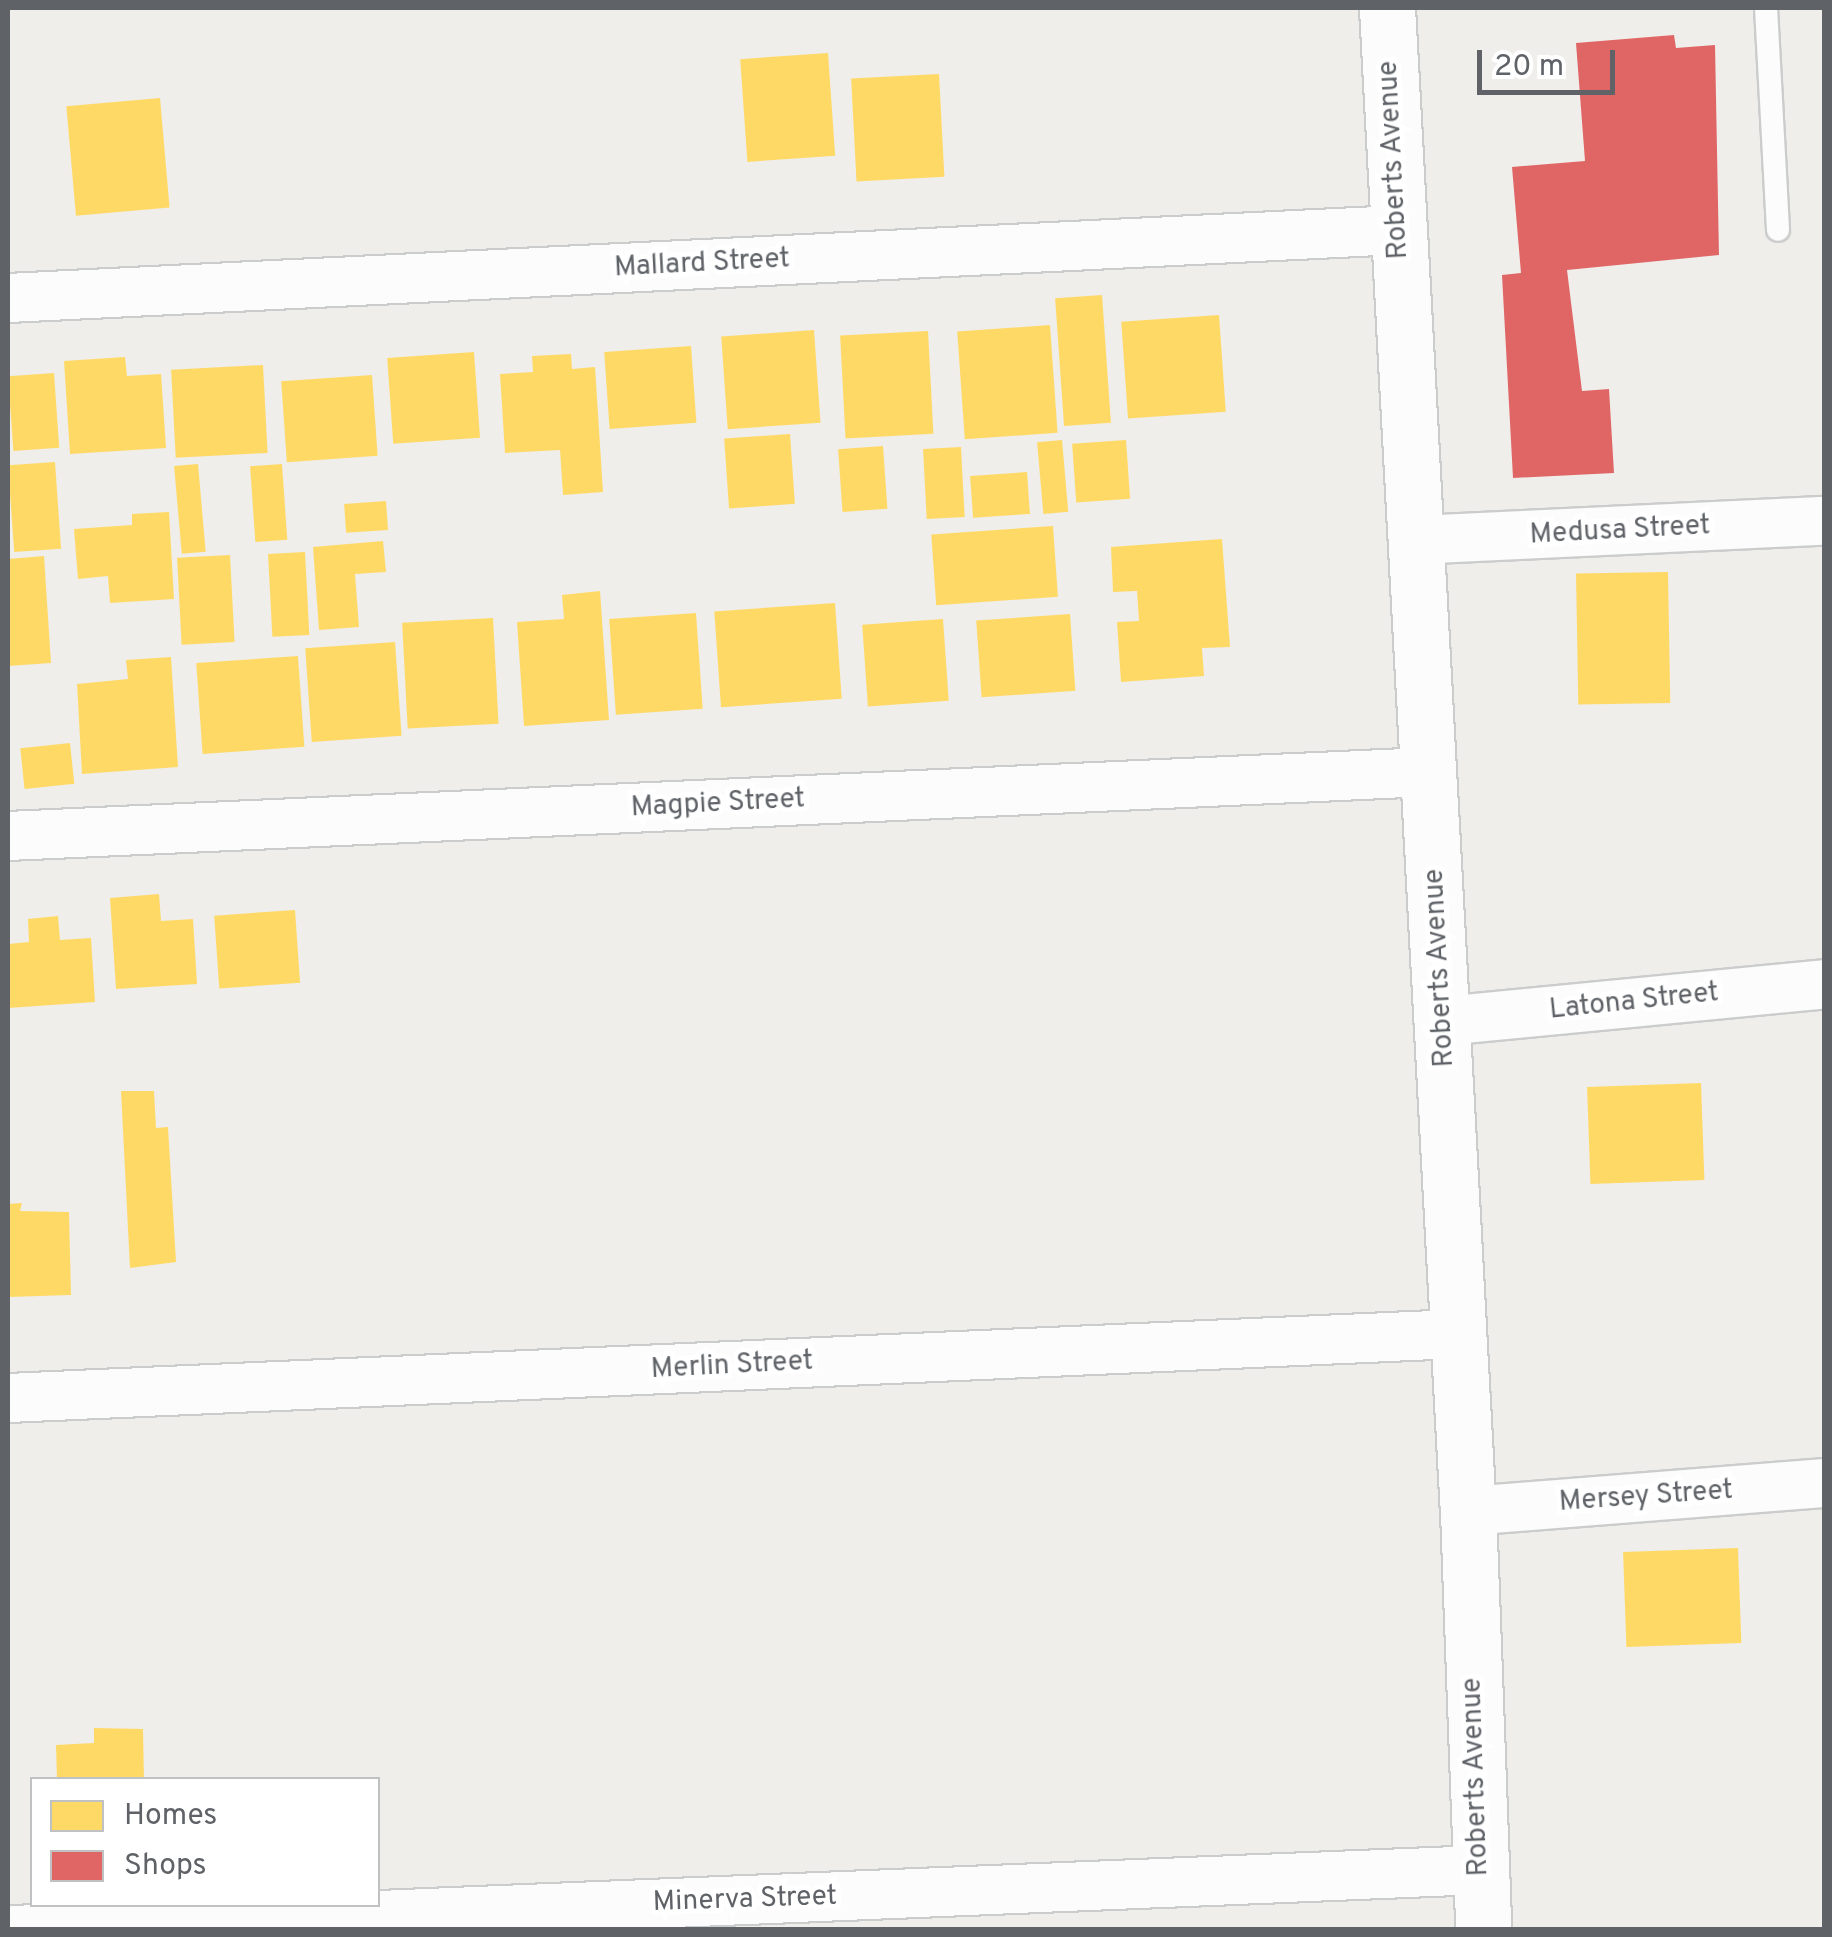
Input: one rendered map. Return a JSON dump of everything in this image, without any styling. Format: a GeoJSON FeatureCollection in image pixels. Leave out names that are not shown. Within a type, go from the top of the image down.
{"type":"FeatureCollection","features":[{"type":"Feature","properties":{"kind":"main road","name":"Roberts Avenue"},"geometry":{"type":"LineString","coordinates":[[1387,8],[1468,1511],[1483,1930]]}},
{"type":"Feature","properties":{"kind":"street","name":"Mallard Street"},"geometry":{"type":"LineString","coordinates":[[8,298],[1397,230]]}},
{"type":"Feature","properties":{"kind":"street","name":"Medusa Street"},"geometry":{"type":"LineString","coordinates":[[1415,540],[1824,521]]}},
{"type":"Feature","properties":{"kind":"street","name":"Magpie Street"},"geometry":{"type":"LineString","coordinates":[[8,836],[1428,772]]}},
{"type":"Feature","properties":{"kind":"street","name":"Latona Street"},"geometry":{"type":"LineString","coordinates":[[1443,1021],[1824,984]]}},
{"type":"Feature","properties":{"kind":"street","name":"Merlin Street"},"geometry":{"type":"LineString","coordinates":[[8,1398],[1457,1334]]}},
{"type":"Feature","properties":{"kind":"street","name":"Mersey Street"},"geometry":{"type":"LineString","coordinates":[[1468,1511],[1824,1484]]}},
{"type":"Feature","properties":{"kind":"street","name":"Minerva Street"},"geometry":{"type":"LineString","coordinates":[[12,1930],[1478,1870]]}},
{"type":"Feature","properties":{"kind":"lane"},"geometry":{"type":"LineString","coordinates":[[1766,8],[1778,230]]}},
{"type":"Feature","properties":{"kind":"building: Homes"},"geometry":{"type":"Polygon","coordinates":[[[828,53],[835,156],[747,162],[740,59],[828,53]]]}},
{"type":"Feature","properties":{"kind":"building: Homes"},"geometry":{"type":"Polygon","coordinates":[[[939,74],[944,177],[857,181],[851,79],[939,74]]]}},
{"type":"Feature","properties":{"kind":"building: Homes"},"geometry":{"type":"Polygon","coordinates":[[[160,98],[170,208],[76,216],[66,106],[160,98]]]}},
{"type":"Feature","properties":{"kind":"building: Homes"},"geometry":{"type":"Polygon","coordinates":[[[1102,295],[1111,423],[1064,426],[1055,298],[1102,295]]]}},
{"type":"Feature","properties":{"kind":"building: Homes"},"geometry":{"type":"Polygon","coordinates":[[[1219,315],[1226,412],[1128,419],[1121,322],[1219,315]]]}},
{"type":"Feature","properties":{"kind":"building: Homes"},"geometry":{"type":"Polygon","coordinates":[[[1050,325],[1058,433],[965,439],[957,331],[1050,325]]]}},
{"type":"Feature","properties":{"kind":"building: Homes"},"geometry":{"type":"Polygon","coordinates":[[[814,330],[820,423],[728,429],[721,336],[814,330]]]}},
{"type":"Feature","properties":{"kind":"building: Homes"},"geometry":{"type":"Polygon","coordinates":[[[928,331],[933,434],[846,438],[840,336],[928,331]]]}},
{"type":"Feature","properties":{"kind":"building: Homes"},"geometry":{"type":"Polygon","coordinates":[[[691,346],[696,423],[610,429],[604,352],[691,346]]]}},
{"type":"Feature","properties":{"kind":"building: Homes"},"geometry":{"type":"Polygon","coordinates":[[[474,352],[480,438],[393,444],[387,358],[474,352]]]}},
{"type":"Feature","properties":{"kind":"building: Homes"},"geometry":{"type":"Polygon","coordinates":[[[571,354],[572,369],[595,367],[603,492],[563,495],[560,450],[505,453],[500,374],[533,372],[532,356],[571,354]]]}},
{"type":"Feature","properties":{"kind":"building: Homes"},"geometry":{"type":"Polygon","coordinates":[[[125,357],[127,376],[161,374],[166,448],[70,454],[64,361],[125,357]]]}},
{"type":"Feature","properties":{"kind":"building: Homes"},"geometry":{"type":"Polygon","coordinates":[[[263,365],[268,453],[176,458],[171,370],[263,365]]]}},
{"type":"Feature","properties":{"kind":"building: Homes"},"geometry":{"type":"Polygon","coordinates":[[[54,373],[59,448],[13,451],[8,376],[54,373]]]}},
{"type":"Feature","properties":{"kind":"building: Homes"},"geometry":{"type":"Polygon","coordinates":[[[372,375],[378,456],[287,462],[281,381],[372,375]]]}},
{"type":"Feature","properties":{"kind":"building: Homes"},"geometry":{"type":"Polygon","coordinates":[[[790,434],[795,504],[729,508],[724,439],[790,434]]]}},
{"type":"Feature","properties":{"kind":"building: Homes"},"geometry":{"type":"Polygon","coordinates":[[[1062,440],[1068,512],[1043,514],[1037,442],[1062,440]]]}},
{"type":"Feature","properties":{"kind":"building: Homes"},"geometry":{"type":"Polygon","coordinates":[[[1126,440],[1130,499],[1076,503],[1072,444],[1126,440]]]}},
{"type":"Feature","properties":{"kind":"building: Homes"},"geometry":{"type":"Polygon","coordinates":[[[883,446],[887,509],[843,512],[838,449],[883,446]]]}},
{"type":"Feature","properties":{"kind":"building: Homes"},"geometry":{"type":"Polygon","coordinates":[[[961,447],[965,517],[927,519],[923,449],[961,447]]]}},
{"type":"Feature","properties":{"kind":"building: Homes"},"geometry":{"type":"Polygon","coordinates":[[[55,462],[61,549],[14,552],[8,465],[55,462]]]}},
{"type":"Feature","properties":{"kind":"building: Homes"},"geometry":{"type":"Polygon","coordinates":[[[198,464],[206,552],[182,554],[174,466],[198,464]]]}},
{"type":"Feature","properties":{"kind":"building: Homes"},"geometry":{"type":"Polygon","coordinates":[[[282,464],[287,540],[255,542],[250,466],[282,464]]]}},
{"type":"Feature","properties":{"kind":"building: Homes"},"geometry":{"type":"Polygon","coordinates":[[[1027,472],[1030,514],[973,518],[970,476],[1027,472]]]}},
{"type":"Feature","properties":{"kind":"building: Homes"},"geometry":{"type":"Polygon","coordinates":[[[386,501],[388,530],[346,533],[344,504],[386,501]]]}},
{"type":"Feature","properties":{"kind":"building: Homes"},"geometry":{"type":"Polygon","coordinates":[[[169,512],[174,599],[110,603],[108,576],[78,579],[74,529],[132,525],[132,514],[169,512]]]}},
{"type":"Feature","properties":{"kind":"building: Homes"},"geometry":{"type":"Polygon","coordinates":[[[1053,526],[1058,597],[936,605],[931,535],[1053,526]]]}},
{"type":"Feature","properties":{"kind":"building: Homes"},"geometry":{"type":"Polygon","coordinates":[[[1222,539],[1230,647],[1202,648],[1204,676],[1121,682],[1117,622],[1139,621],[1137,591],[1113,592],[1111,547],[1222,539]]]}},
{"type":"Feature","properties":{"kind":"building: Homes"},"geometry":{"type":"Polygon","coordinates":[[[383,541],[386,572],[355,574],[359,627],[319,630],[313,547],[383,541]]]}},
{"type":"Feature","properties":{"kind":"building: Homes"},"geometry":{"type":"Polygon","coordinates":[[[305,552],[309,635],[272,637],[268,554],[305,552]]]}},
{"type":"Feature","properties":{"kind":"building: Homes"},"geometry":{"type":"Polygon","coordinates":[[[230,555],[235,642],[182,645],[177,558],[230,555]]]}},
{"type":"Feature","properties":{"kind":"building: Homes"},"geometry":{"type":"Polygon","coordinates":[[[44,556],[51,663],[8,666],[8,559],[44,556]]]}},
{"type":"Feature","properties":{"kind":"building: Homes"},"geometry":{"type":"Polygon","coordinates":[[[1668,572],[1670,703],[1578,705],[1576,574],[1668,572]]]}},
{"type":"Feature","properties":{"kind":"building: Homes"},"geometry":{"type":"Polygon","coordinates":[[[600,591],[609,720],[524,726],[517,622],[564,619],[562,595],[600,591]]]}},
{"type":"Feature","properties":{"kind":"building: Homes"},"geometry":{"type":"Polygon","coordinates":[[[835,603],[842,699],[721,707],[714,611],[835,603]]]}},
{"type":"Feature","properties":{"kind":"building: Homes"},"geometry":{"type":"Polygon","coordinates":[[[696,613],[703,709],[616,715],[609,619],[696,613]]]}},
{"type":"Feature","properties":{"kind":"building: Homes"},"geometry":{"type":"Polygon","coordinates":[[[1070,614],[1075,691],[982,697],[976,621],[1070,614]]]}},
{"type":"Feature","properties":{"kind":"building: Homes"},"geometry":{"type":"Polygon","coordinates":[[[493,618],[499,724],[408,729],[402,623],[493,618]]]}},
{"type":"Feature","properties":{"kind":"building: Homes"},"geometry":{"type":"Polygon","coordinates":[[[943,619],[949,701],[868,706],[862,625],[943,619]]]}},
{"type":"Feature","properties":{"kind":"building: Homes"},"geometry":{"type":"Polygon","coordinates":[[[395,642],[402,736],[312,742],[305,648],[395,642]]]}},
{"type":"Feature","properties":{"kind":"building: Homes"},"geometry":{"type":"Polygon","coordinates":[[[298,656],[304,747],[203,754],[196,663],[298,656]]]}},
{"type":"Feature","properties":{"kind":"building: Homes"},"geometry":{"type":"Polygon","coordinates":[[[171,657],[178,767],[82,774],[77,684],[128,679],[126,660],[171,657]]]}},
{"type":"Feature","properties":{"kind":"building: Homes"},"geometry":{"type":"Polygon","coordinates":[[[70,743],[74,784],[25,789],[20,748],[70,743]]]}},
{"type":"Feature","properties":{"kind":"building: Homes"},"geometry":{"type":"Polygon","coordinates":[[[159,894],[161,921],[193,919],[197,984],[116,989],[110,898],[159,894]]]}},
{"type":"Feature","properties":{"kind":"building: Homes"},"geometry":{"type":"Polygon","coordinates":[[[295,910],[300,983],[219,988],[214,916],[295,910]]]}},
{"type":"Feature","properties":{"kind":"building: Homes"},"geometry":{"type":"Polygon","coordinates":[[[58,916],[60,940],[91,938],[95,1002],[8,1008],[8,944],[29,942],[28,919],[58,916]]]}},
{"type":"Feature","properties":{"kind":"building: Homes"},"geometry":{"type":"Polygon","coordinates":[[[1701,1083],[1704,1180],[1590,1184],[1587,1087],[1701,1083]]]}},
{"type":"Feature","properties":{"kind":"building: Homes"},"geometry":{"type":"Polygon","coordinates":[[[121,1091],[154,1091],[156,1128],[168,1127],[176,1262],[130,1268],[121,1091]]]}},
{"type":"Feature","properties":{"kind":"building: Homes"},"geometry":{"type":"Polygon","coordinates":[[[22,1203],[20,1211],[69,1212],[71,1295],[8,1297],[8,1204],[22,1203]]]}},
{"type":"Feature","properties":{"kind":"building: Homes"},"geometry":{"type":"Polygon","coordinates":[[[1738,1548],[1741,1643],[1626,1647],[1623,1552],[1738,1548]]]}},
{"type":"Feature","properties":{"kind":"building: Homes"},"geometry":{"type":"Polygon","coordinates":[[[94,1728],[143,1729],[144,1777],[57,1777],[56,1745],[94,1743],[94,1728]]]}},
{"type":"Feature","properties":{"kind":"building: Shops"},"geometry":{"type":"Polygon","coordinates":[[[1674,35],[1676,48],[1715,45],[1719,255],[1567,270],[1582,391],[1609,389],[1614,473],[1513,478],[1502,275],[1521,273],[1512,167],[1585,161],[1576,43],[1674,35]]]}}]}
